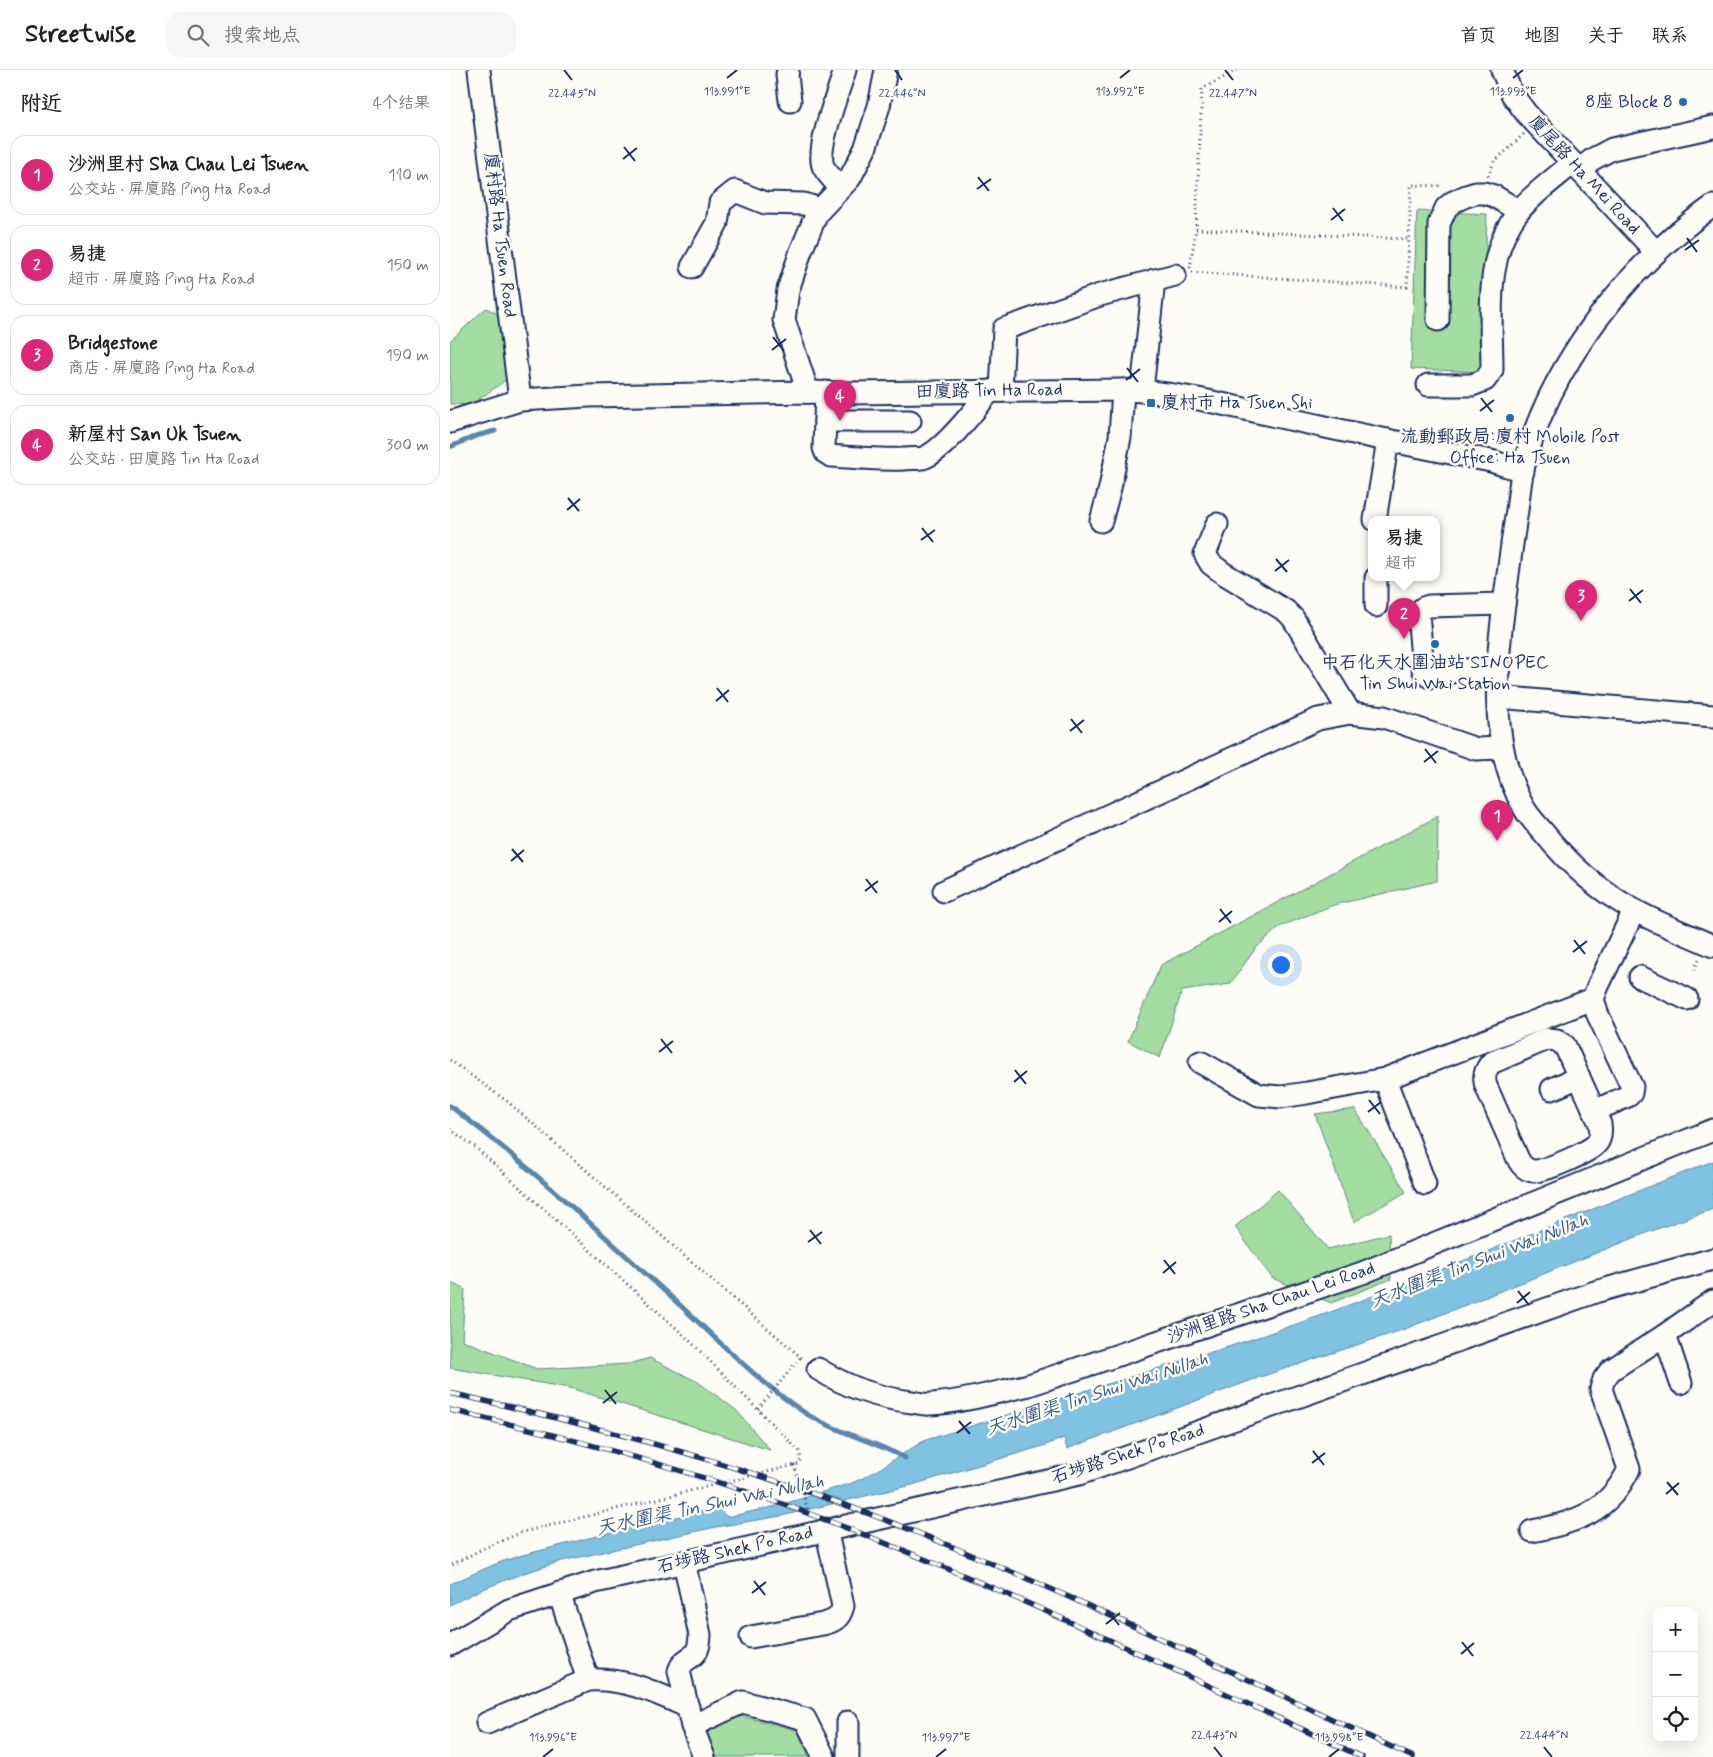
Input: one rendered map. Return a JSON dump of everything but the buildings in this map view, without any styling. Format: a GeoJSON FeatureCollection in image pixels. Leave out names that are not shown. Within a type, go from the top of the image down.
{"type":"FeatureCollection","features":[{"type":"Feature","properties":{"kind":"street","name":"廈村路 Ha Tsuen Road"},"geometry":{"type":"LineString","coordinates":[[479,70],[520,400]]}},
{"type":"Feature","properties":{"kind":"street"},"geometry":{"type":"LineString","coordinates":[[788,70],[790,101]]}},
{"type":"Feature","properties":{"kind":"street"},"geometry":{"type":"LineString","coordinates":[[840,188],[823,166],[822,151],[826,131],[846,70]]}},
{"type":"Feature","properties":{"kind":"street"},"geometry":{"type":"LineString","coordinates":[[886,70],[879,106],[865,149],[850,178],[820,209],[801,251],[788,290],[784,320],[817,392],[825,420],[824,448],[826,453],[831,456],[881,460],[922,458],[940,447],[996,391],[1004,328],[1091,298],[1165,277],[1132,390],[1101,521]]}},
{"type":"Feature","properties":{"kind":"street","name":"廈尾路 Ha Mei Road"},"geometry":{"type":"LineString","coordinates":[[1502,70],[1518,104],[1656,252]]}},
{"type":"Feature","properties":{"kind":"street"},"geometry":{"type":"LineString","coordinates":[[1428,384],[1472,385],[1486,380],[1492,370],[1492,280],[1495,262],[1506,233],[1519,211],[1538,192],[1576,166],[1612,149],[1713,127]]}},
{"type":"Feature","properties":{"kind":"street"},"geometry":{"type":"LineString","coordinates":[[692,267],[717,223],[720,203],[735,191],[765,203],[804,204],[820,209]]}},
{"type":"Feature","properties":{"kind":"street"},"geometry":{"type":"LineString","coordinates":[[1438,320],[1438,224],[1446,208],[1453,202],[1466,196],[1484,193],[1494,196],[1519,211]]}},
{"type":"Feature","properties":{"kind":"street"},"geometry":{"type":"LineString","coordinates":[[1713,206],[1692,220],[1656,252],[1615,298],[1577,349],[1547,402],[1533,434],[1523,471],[1504,604],[1498,698],[1502,748],[1511,780],[1525,809],[1548,839],[1586,877],[1634,911],[1713,946]]}},
{"type":"Feature","properties":{"kind":"street","name":"田廈路 Tin Ha Road"},"geometry":{"type":"LineString","coordinates":[[450,422],[520,400],[589,396],[1132,390],[1195,398],[1491,461],[1523,471]]}},
{"type":"Feature","properties":{"kind":"street"},"geometry":{"type":"LineString","coordinates":[[825,420],[910,421]]}},
{"type":"Feature","properties":{"kind":"street"},"geometry":{"type":"LineString","coordinates":[[1376,516],[1388,440]]}},
{"type":"Feature","properties":{"kind":"street"},"geometry":{"type":"LineString","coordinates":[[1217,524],[1205,554],[1211,564],[1286,611],[1293,618],[1350,713]]}},
{"type":"Feature","properties":{"kind":"street"},"geometry":{"type":"LineString","coordinates":[[1376,581],[1376,606]]}},
{"type":"Feature","properties":{"kind":"street"},"geometry":{"type":"LineString","coordinates":[[1499,669],[1460,670],[1430,677],[1424,669],[1418,613],[1423,608],[1429,606],[1504,604]]}},
{"type":"Feature","properties":{"kind":"street"},"geometry":{"type":"LineString","coordinates":[[1498,698],[1713,716]]}},
{"type":"Feature","properties":{"kind":"street"},"geometry":{"type":"LineString","coordinates":[[944,891],[1318,719],[1350,713],[1384,717],[1476,749],[1502,748]]}},
{"type":"Feature","properties":{"kind":"street"},"geometry":{"type":"LineString","coordinates":[[1594,1111],[1631,1093],[1632,1087],[1597,1013],[1593,999],[1634,911]]}},
{"type":"Feature","properties":{"kind":"street"},"geometry":{"type":"LineString","coordinates":[[1640,977],[1686,999]]}},
{"type":"Feature","properties":{"kind":"street"},"geometry":{"type":"LineString","coordinates":[[1200,1062],[1259,1095],[1282,1097],[1385,1079],[1593,999]]}},
{"type":"Feature","properties":{"kind":"street"},"geometry":{"type":"LineString","coordinates":[[1557,1040],[1565,1046],[1594,1111],[1601,1129],[1600,1139],[1594,1147],[1543,1170],[1529,1170],[1518,1159],[1486,1086],[1484,1076],[1488,1067],[1496,1060],[1542,1041],[1557,1040]]}},
{"type":"Feature","properties":{"kind":"street"},"geometry":{"type":"LineString","coordinates":[[1552,1089],[1579,1077]]}},
{"type":"Feature","properties":{"kind":"street"},"geometry":{"type":"LineString","coordinates":[[1385,1079],[1425,1184]]}},
{"type":"Feature","properties":{"kind":"street","name":"沙洲里路 Sha Chau Lei Road"},"geometry":{"type":"LineString","coordinates":[[818,1369],[836,1380],[864,1391],[890,1399],[929,1404],[976,1397],[1029,1385],[1362,1273],[1713,1130]]}},
{"type":"Feature","properties":{"kind":"street","name":"石埗路 Shek Po Road"},"geometry":{"type":"LineString","coordinates":[[450,1645],[510,1610],[595,1582],[820,1530],[1079,1474],[1595,1292],[1713,1259]]}},
{"type":"Feature","properties":{"kind":"street"},"geometry":{"type":"LineString","coordinates":[[1532,1531],[1562,1525],[1581,1518],[1610,1498],[1622,1484],[1629,1469],[1601,1389],[1604,1379],[1611,1370],[1713,1301]]}},
{"type":"Feature","properties":{"kind":"street"},"geometry":{"type":"LineString","coordinates":[[1665,1335],[1681,1383]]}},
{"type":"Feature","properties":{"kind":"street"},"geometry":{"type":"LineString","coordinates":[[751,1637],[823,1624],[833,1621],[840,1616],[843,1606],[820,1530]]}},
{"type":"Feature","properties":{"kind":"street"},"geometry":{"type":"LineString","coordinates":[[684,1562],[700,1635],[699,1647],[694,1656],[684,1661],[679,1671],[690,1716],[704,1757]]}},
{"type":"Feature","properties":{"kind":"street"},"geometry":{"type":"LineString","coordinates":[[559,1593],[588,1680]]}},
{"type":"Feature","properties":{"kind":"street"},"geometry":{"type":"LineString","coordinates":[[487,1723],[588,1680],[604,1679],[631,1683],[690,1716],[743,1702],[805,1719],[824,1757]]}},
{"type":"Feature","properties":{"kind":"street"},"geometry":{"type":"LineString","coordinates":[[848,1722],[848,1757]]}},
{"type":"Feature","properties":{"kind":"path"},"geometry":{"type":"LineString","coordinates":[[1237,70],[1202,89],[1196,229],[1190,272],[1407,287]]}},
{"type":"Feature","properties":{"kind":"path"},"geometry":{"type":"LineString","coordinates":[[1196,229],[1409,239]]}},
{"type":"Feature","properties":{"kind":"path"},"geometry":{"type":"LineString","coordinates":[[450,1060],[508,1102],[800,1358],[818,1369]]}},
{"type":"Feature","properties":{"kind":"path"},"geometry":{"type":"LineString","coordinates":[[450,1129],[475,1147],[686,1337],[799,1451],[800,1458],[799,1464],[523,1532],[482,1549],[450,1566]]}},
{"type":"Feature","properties":{"kind":"path"},"geometry":{"type":"LineString","coordinates":[[758,1410],[800,1358]]}},
{"type":"Feature","properties":{"kind":"path"},"geometry":{"type":"LineString","coordinates":[[794,1465],[820,1530]]}},
{"type":"Feature","properties":{"kind":"green space"},"geometry":{"type":"Polygon","coordinates":[[[1417,211],[1487,214],[1482,372],[1411,369],[1417,211]]]}},
{"type":"Feature","properties":{"kind":"green space"},"geometry":{"type":"Polygon","coordinates":[[[486,308],[500,315],[507,379],[471,405],[450,404],[450,341],[486,308]]]}},
{"type":"Feature","properties":{"kind":"green space"},"geometry":{"type":"Polygon","coordinates":[[[1438,816],[1437,881],[1333,905],[1279,927],[1256,948],[1230,984],[1182,991],[1160,1058],[1128,1041],[1161,965],[1438,816]]]}},
{"type":"Feature","properties":{"kind":"green space"},"geometry":{"type":"Polygon","coordinates":[[[1355,1109],[1406,1192],[1354,1222],[1315,1114],[1355,1109]]]}},
{"type":"Feature","properties":{"kind":"green space"},"geometry":{"type":"Polygon","coordinates":[[[1278,1190],[1328,1249],[1389,1234],[1391,1279],[1331,1303],[1272,1278],[1235,1227],[1278,1190]]]}},
{"type":"Feature","properties":{"kind":"green space"},"geometry":{"type":"Polygon","coordinates":[[[450,1283],[465,1289],[462,1340],[537,1369],[628,1364],[650,1358],[698,1382],[736,1410],[770,1450],[570,1388],[450,1368],[450,1283]]]}},
{"type":"Feature","properties":{"kind":"green space"},"geometry":{"type":"Polygon","coordinates":[[[733,1714],[797,1730],[809,1757],[707,1757],[700,1736],[708,1723],[733,1714]]]}},
{"type":"Feature","properties":{"kind":"water","name":"天水圍渠 Tin Shui Wai Nullah"},"geometry":{"type":"Polygon","coordinates":[[[1713,1161],[1713,1209],[1654,1230],[1405,1329],[1263,1376],[1067,1449],[1064,1438],[912,1485],[781,1516],[716,1527],[562,1561],[521,1574],[478,1591],[450,1605],[450,1584],[498,1563],[636,1526],[717,1508],[727,1517],[777,1506],[852,1483],[926,1440],[1234,1345],[1317,1317],[1413,1281],[1713,1161]]]}},
{"type":"Feature","properties":{"kind":"waterway"},"geometry":{"type":"LineString","coordinates":[[450,447],[476,436],[495,431]]}},
{"type":"Feature","properties":{"kind":"waterway"},"geometry":{"type":"LineString","coordinates":[[450,1106],[510,1153],[772,1389],[817,1420],[881,1446],[905,1458]]}},
{"type":"Feature","properties":{"kind":"railway"},"geometry":{"type":"LineString","coordinates":[[450,1393],[561,1419],[726,1465],[780,1482],[888,1521],[1087,1605],[1413,1757]]}},
{"type":"Feature","properties":{"kind":"railway"},"geometry":{"type":"LineString","coordinates":[[450,1410],[538,1431],[670,1467],[756,1495],[871,1537],[1083,1628],[1362,1757]]}},
{"type":"Feature","properties":{"kind":"place","name":"8座 Block 8"},"geometry":{"type":"Point","coordinates":[1683,102]}},
{"type":"Feature","properties":{"kind":"place","name":"廈村市 Ha Tsuen Shi"},"geometry":{"type":"Point","coordinates":[1151,403]}},
{"type":"Feature","properties":{"kind":"place","name":"流動郵政局:廈村 Mobile Post Office: Ha Tsuen"},"geometry":{"type":"Point","coordinates":[1510,418]}},
{"type":"Feature","properties":{"kind":"place","name":"新屋村 San Uk Tsuen"},"geometry":{"type":"Point","coordinates":[840,421]}},
{"type":"Feature","properties":{"kind":"place","name":"Bridgestone"},"geometry":{"type":"Point","coordinates":[1581,621]}},
{"type":"Feature","properties":{"kind":"place","name":"易捷"},"geometry":{"type":"Point","coordinates":[1404,639]}},
{"type":"Feature","properties":{"kind":"place","name":"中石化天水圍油站 SINOPEC Tin Shui Wai Station"},"geometry":{"type":"Point","coordinates":[1435,644]}},
{"type":"Feature","properties":{"kind":"place","name":"沙洲里村 Sha Chau Lei Tsuen"},"geometry":{"type":"Point","coordinates":[1497,841]}}]}
